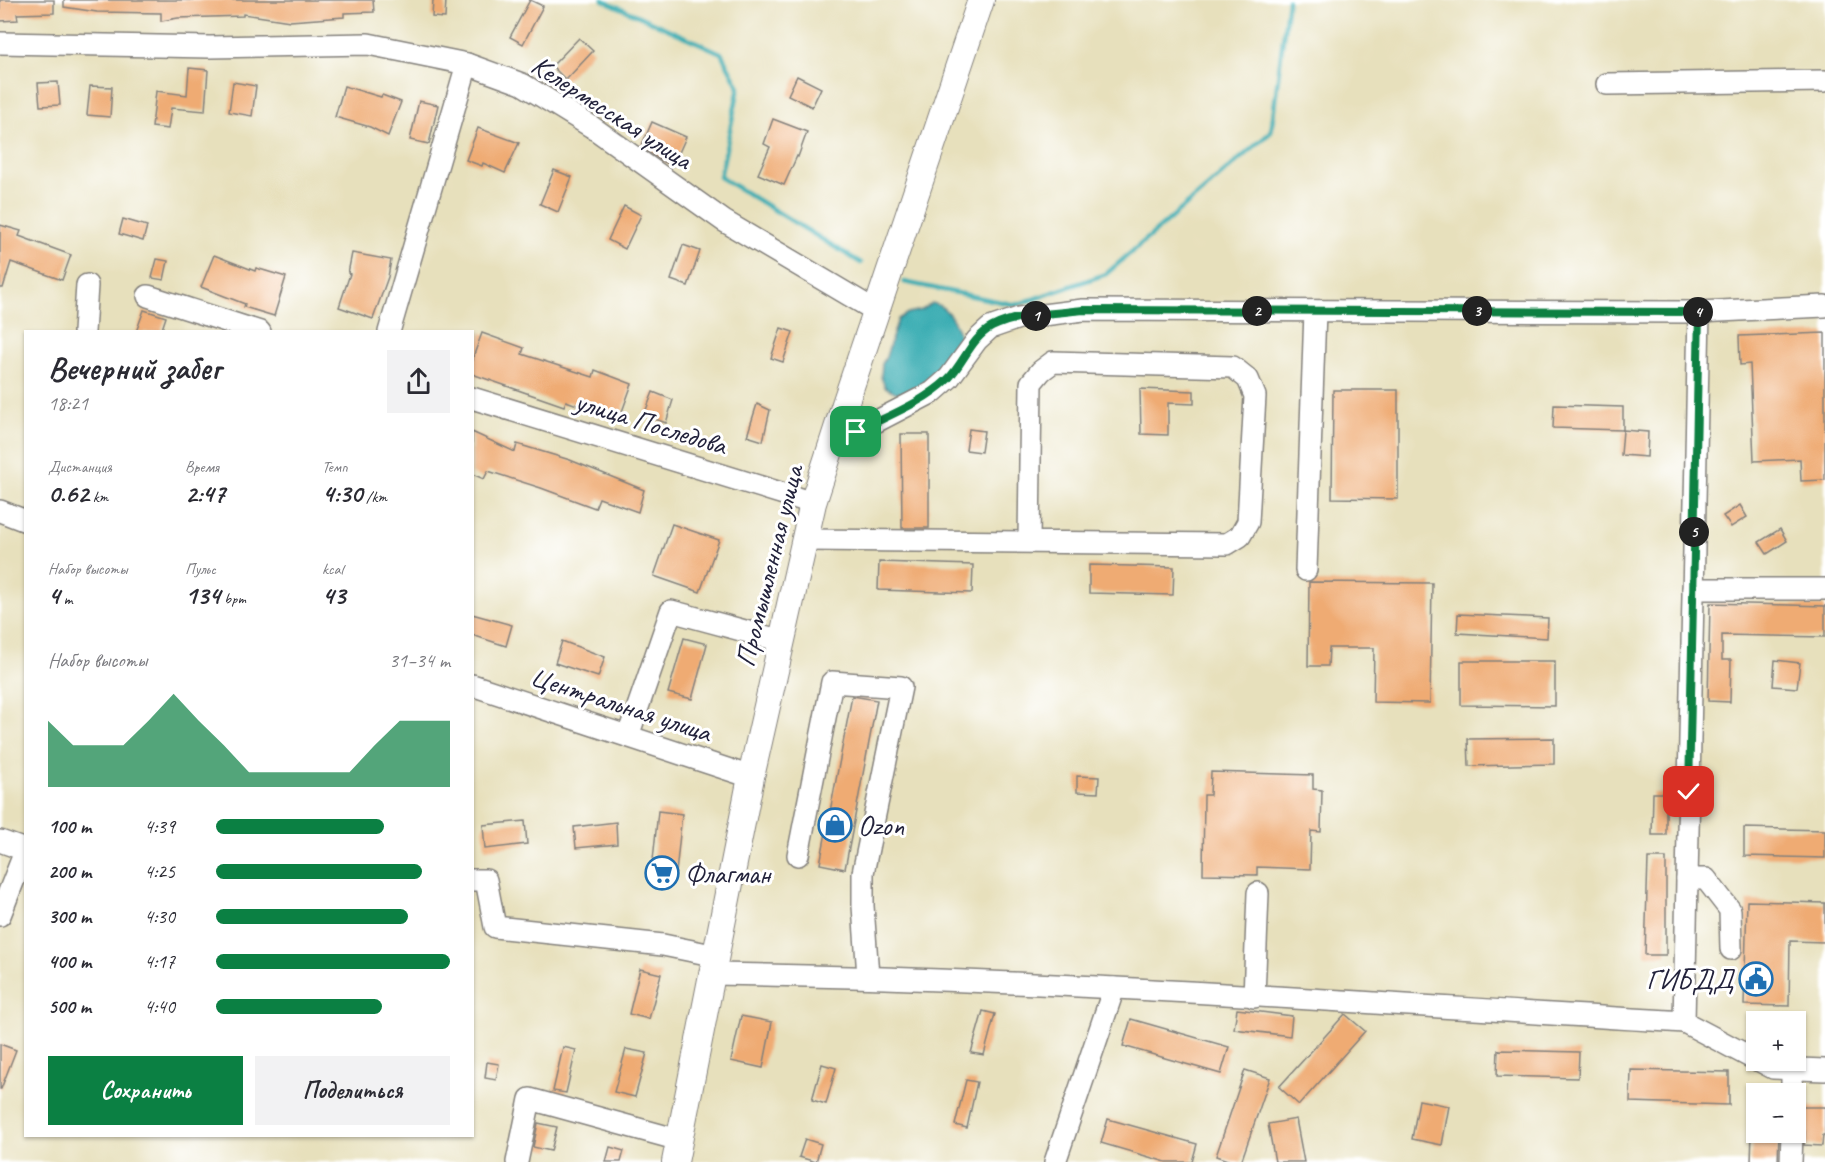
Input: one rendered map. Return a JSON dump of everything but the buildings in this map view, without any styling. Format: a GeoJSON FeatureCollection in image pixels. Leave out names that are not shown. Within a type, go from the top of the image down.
{"type":"FeatureCollection","features":[{"type":"Feature","properties":{"kind":"main road","name":"Промышленная улица"},"geometry":{"type":"LineString","coordinates":[[677,1151],[751,777],[813,503],[981,0]]}},
{"type":"Feature","properties":{"kind":"street","name":"Келермесская улица"},"geometry":{"type":"LineString","coordinates":[[0,43],[210,47],[368,44],[467,64],[522,84],[592,127],[724,221],[876,311]]}},
{"type":"Feature","properties":{"kind":"street"},"geometry":{"type":"LineString","coordinates":[[389,330],[467,64]]}},
{"type":"Feature","properties":{"kind":"street"},"geometry":{"type":"LineString","coordinates":[[1607,84],[1825,81]]}},
{"type":"Feature","properties":{"kind":"street"},"geometry":{"type":"LineString","coordinates":[[84,330],[87,285]]}},
{"type":"Feature","properties":{"kind":"street"},"geometry":{"type":"LineString","coordinates":[[148,296],[254,330]]}},
{"type":"Feature","properties":{"kind":"street"},"geometry":{"type":"LineString","coordinates":[[837,429],[856,432],[933,392],[949,378],[976,340],[990,328],[1019,318],[1083,310],[1699,312],[1825,306]]}},
{"type":"Feature","properties":{"kind":"street"},"geometry":{"type":"LineString","coordinates":[[1306,570],[1315,311]]}},
{"type":"Feature","properties":{"kind":"street"},"geometry":{"type":"LineString","coordinates":[[1684,1022],[1699,312]]}},
{"type":"Feature","properties":{"kind":"street"},"geometry":{"type":"LineString","coordinates":[[805,540],[1227,544],[1240,536],[1248,522],[1255,396],[1248,379],[1233,367],[1053,362],[1031,383],[1029,542]]}},
{"type":"Feature","properties":{"kind":"street","name":"улица Последова"},"geometry":{"type":"LineString","coordinates":[[474,399],[813,503]]}},
{"type":"Feature","properties":{"kind":"street"},"geometry":{"type":"LineString","coordinates":[[0,511],[24,520]]}},
{"type":"Feature","properties":{"kind":"street"},"geometry":{"type":"LineString","coordinates":[[1693,589],[1825,589]]}},
{"type":"Feature","properties":{"kind":"street"},"geometry":{"type":"LineString","coordinates":[[628,736],[671,610],[782,641]]}},
{"type":"Feature","properties":{"kind":"street"},"geometry":{"type":"LineString","coordinates":[[798,855],[832,682],[901,687],[863,873],[862,906],[868,976]]}},
{"type":"Feature","properties":{"kind":"street","name":"Центральная улица"},"geometry":{"type":"LineString","coordinates":[[474,686],[751,777]]}},
{"type":"Feature","properties":{"kind":"street"},"geometry":{"type":"LineString","coordinates":[[0,841],[24,849]]}},
{"type":"Feature","properties":{"kind":"street"},"geometry":{"type":"LineString","coordinates":[[0,915],[24,852]]}},
{"type":"Feature","properties":{"kind":"street"},"geometry":{"type":"LineString","coordinates":[[1687,879],[1706,879],[1730,910],[1731,949]]}},
{"type":"Feature","properties":{"kind":"street"},"geometry":{"type":"LineString","coordinates":[[474,880],[486,880],[495,927],[663,945],[715,965],[868,976],[1114,988],[1684,1022],[1746,1054]]}},
{"type":"Feature","properties":{"kind":"street"},"geometry":{"type":"LineString","coordinates":[[1254,997],[1258,893]]}},
{"type":"Feature","properties":{"kind":"street"},"geometry":{"type":"LineString","coordinates":[[1055,1162],[1114,988]]}},
{"type":"Feature","properties":{"kind":"street"},"geometry":{"type":"LineString","coordinates":[[1806,1069],[1825,1070]]}},
{"type":"Feature","properties":{"kind":"street"},"geometry":{"type":"LineString","coordinates":[[517,1162],[530,1099],[677,1151]]}},
{"type":"Feature","properties":{"kind":"street"},"geometry":{"type":"LineString","coordinates":[[1791,1162],[1792,1143]]}},
{"type":"Feature","properties":{"kind":"water"},"geometry":{"type":"Polygon","coordinates":[[[932,303],[947,312],[961,339],[950,358],[936,374],[919,387],[899,394],[885,387],[881,377],[882,364],[898,319],[908,313],[922,310],[932,303]]]}},
{"type":"Feature","properties":{"kind":"waterway"},"geometry":{"type":"LineString","coordinates":[[603,0],[721,53],[739,87],[720,177],[861,263]]}},
{"type":"Feature","properties":{"kind":"waterway"},"geometry":{"type":"LineString","coordinates":[[904,282],[1016,305],[1106,274],[1271,132],[1288,0]]}},
{"type":"Feature","properties":{"kind":"place","name":"Ozon"},"geometry":{"type":"Point","coordinates":[835,825]}},
{"type":"Feature","properties":{"kind":"place","name":"Флагман"},"geometry":{"type":"Point","coordinates":[662,873]}},
{"type":"Feature","properties":{"kind":"place","name":"ГИБДД"},"geometry":{"type":"Point","coordinates":[1756,979]}},
{"type":"Feature","properties":{"kind":"route"},"geometry":{"type":"LineString","coordinates":[[856,432],[933,392],[949,378],[976,340],[990,328],[1019,318],[1083,310],[1699,312],[1689,792]]}}]}
